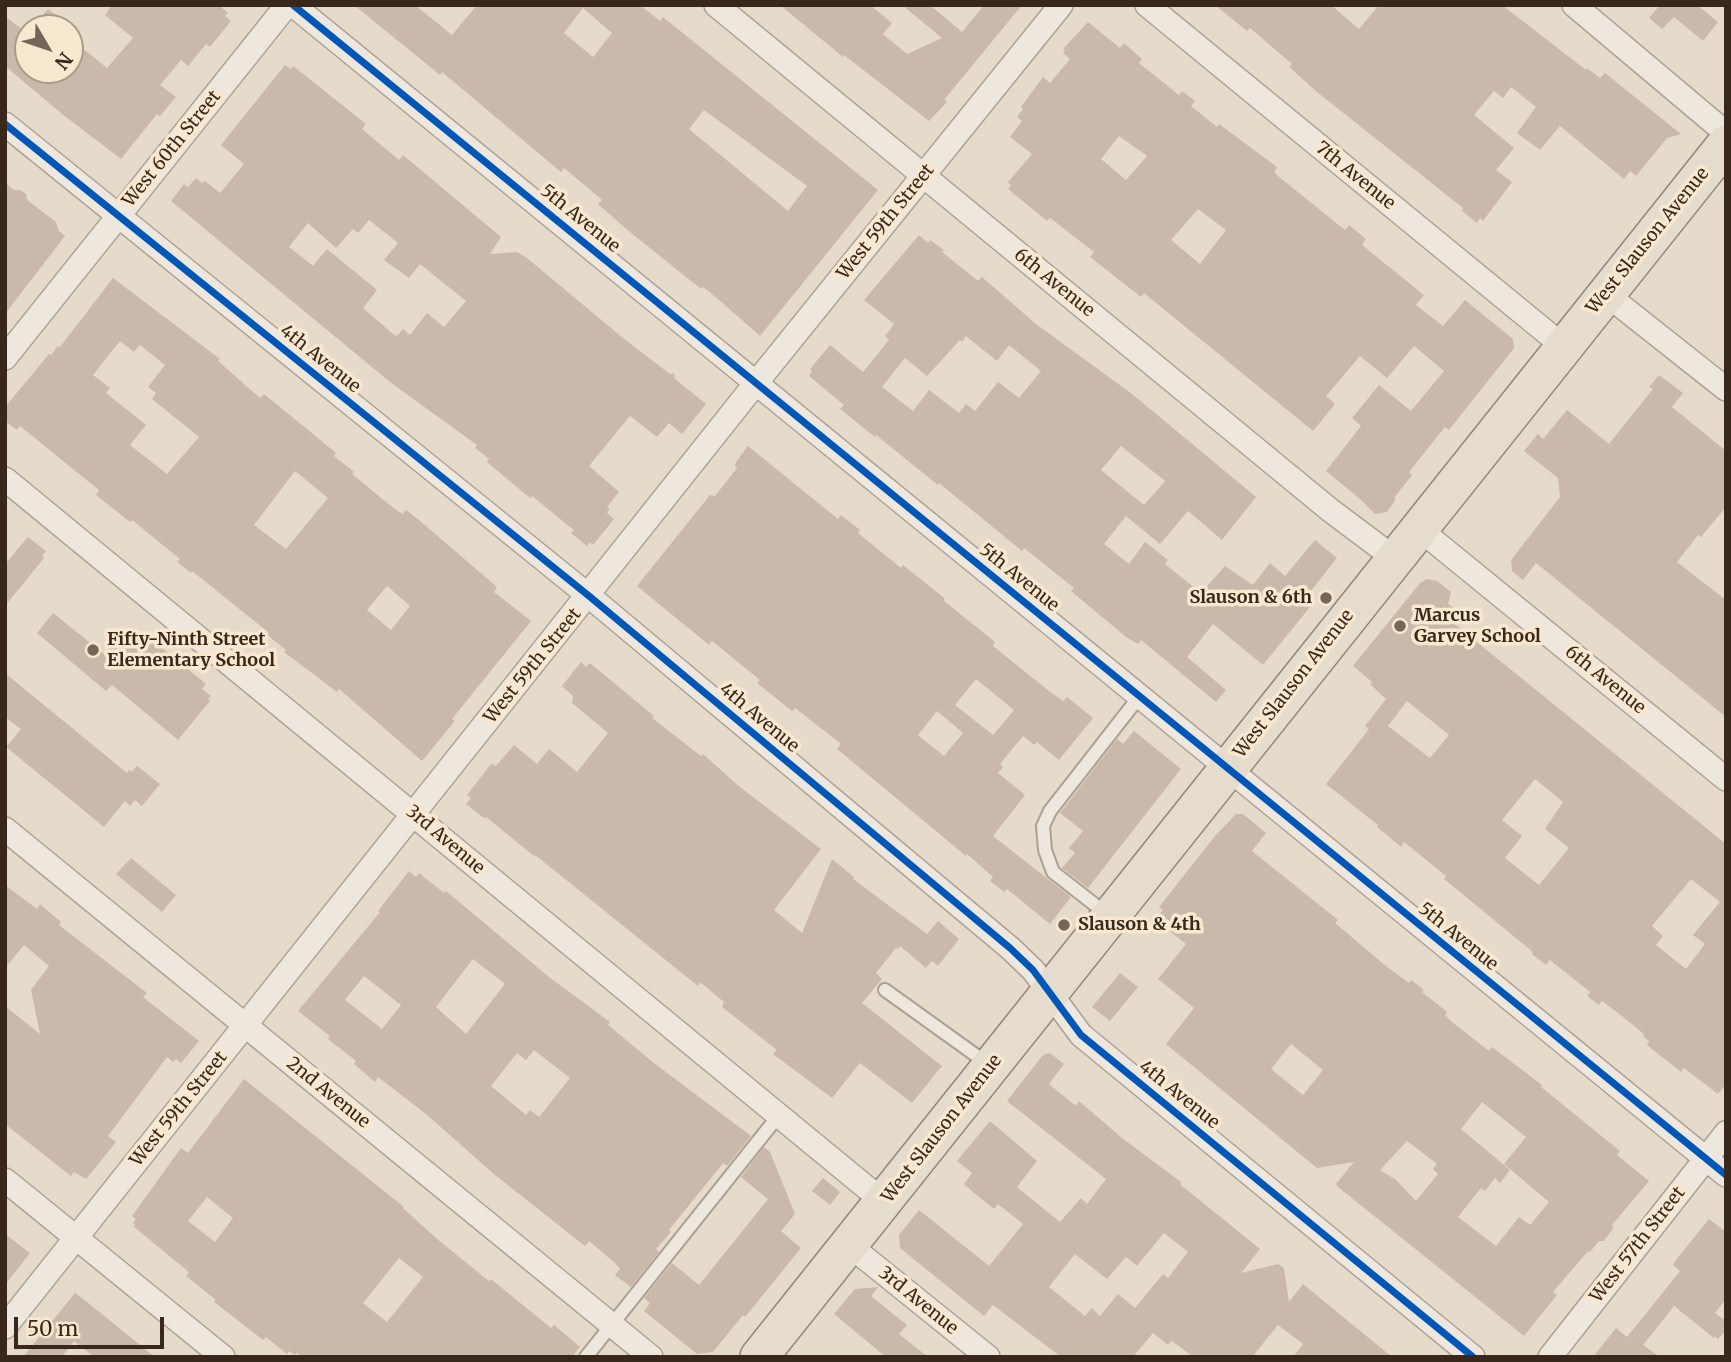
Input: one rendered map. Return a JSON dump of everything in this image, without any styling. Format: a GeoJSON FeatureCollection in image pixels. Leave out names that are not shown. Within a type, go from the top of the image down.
{"type":"FeatureCollection","features":[{"type":"Feature","properties":{"kind":"main road","name":"West Slauson Avenue"},"geometry":{"type":"LineString","coordinates":[[762,1356],[1394,558],[1726,144]]}},
{"type":"Feature","properties":{"kind":"street","name":"West 60th Street"},"geometry":{"type":"LineString","coordinates":[[5,358],[287,5]]}},
{"type":"Feature","properties":{"kind":"street","name":"5th Avenue"},"geometry":{"type":"LineString","coordinates":[[293,5],[1726,1175]]}},
{"type":"Feature","properties":{"kind":"street","name":"6th Avenue"},"geometry":{"type":"LineString","coordinates":[[716,5],[1330,510],[1394,558]]}},
{"type":"Feature","properties":{"kind":"street","name":"West 59th Street"},"geometry":{"type":"LineString","coordinates":[[5,1327],[756,383],[1061,5]]}},
{"type":"Feature","properties":{"kind":"street","name":"7th Avenue"},"geometry":{"type":"LineString","coordinates":[[1147,5],[1563,346]]}},
{"type":"Feature","properties":{"kind":"street"},"geometry":{"type":"LineString","coordinates":[[1574,5],[1726,133]]}},
{"type":"Feature","properties":{"kind":"street","name":"4th Avenue"},"geometry":{"type":"LineString","coordinates":[[5,124],[589,596],[1010,948],[1033,970],[1081,1035],[1472,1357]]}},
{"type":"Feature","properties":{"kind":"street"},"geometry":{"type":"LineString","coordinates":[[1606,294],[1726,389]]}},
{"type":"Feature","properties":{"kind":"street","name":"3rd Avenue"},"geometry":{"type":"LineString","coordinates":[[5,479],[884,1202]]}},
{"type":"Feature","properties":{"kind":"street","name":"6th Avenue"},"geometry":{"type":"LineString","coordinates":[[1418,528],[1726,779]]}},
{"type":"Feature","properties":{"kind":"street","name":"2nd Avenue"},"geometry":{"type":"LineString","coordinates":[[5,829],[651,1357]]}},
{"type":"Feature","properties":{"kind":"street","name":"West 57th Street"},"geometry":{"type":"LineString","coordinates":[[1550,1357],[1726,1133]]}},
{"type":"Feature","properties":{"kind":"street"},"geometry":{"type":"LineString","coordinates":[[5,1180],[223,1357]]}},
{"type":"Feature","properties":{"kind":"street","name":"3rd Avenue"},"geometry":{"type":"LineString","coordinates":[[849,1245],[988,1357]]}},
{"type":"Feature","properties":{"kind":"lane"},"geometry":{"type":"LineString","coordinates":[[1110,917],[1053,872],[1045,850],[1043,826],[1046,816],[1139,697]]}},
{"type":"Feature","properties":{"kind":"lane"},"geometry":{"type":"LineString","coordinates":[[885,990],[991,1066]]}},
{"type":"Feature","properties":{"kind":"lane"},"geometry":{"type":"LineString","coordinates":[[586,1357],[779,1115]]}},
{"type":"Feature","properties":{"kind":"building"},"geometry":{"type":"Polygon","coordinates":[[[112,5],[219,5],[228,13],[225,16],[231,21],[210,47],[206,44],[188,66],[181,60],[160,85],[176,97],[160,116],[157,114],[121,159],[26,84],[84,84],[84,49],[107,68],[133,38],[105,15],[112,5]]]}},
{"type":"Feature","properties":{"kind":"building"},"geometry":{"type":"Polygon","coordinates":[[[354,5],[415,5],[452,35],[477,5],[640,5],[660,21],[663,17],[878,190],[760,336],[703,287],[701,289],[630,232],[598,204],[602,200],[564,168],[561,172],[442,72],[440,75],[354,5]],[[583,8],[564,33],[593,57],[612,33],[583,8]],[[704,110],[689,129],[788,211],[807,186],[704,110]]]}},
{"type":"Feature","properties":{"kind":"building"},"geometry":{"type":"Polygon","coordinates":[[[780,5],[870,5],[892,23],[883,34],[907,54],[942,38],[902,5],[930,5],[962,32],[984,5],[1022,5],[944,100],[947,102],[929,121],[844,55],[843,57],[780,5]]]}},
{"type":"Feature","properties":{"kind":"building"},"geometry":{"type":"Polygon","coordinates":[[[1215,5],[1331,5],[1359,29],[1379,5],[1502,5],[1586,70],[1587,68],[1600,78],[1605,73],[1681,134],[1667,138],[1636,176],[1630,171],[1624,179],[1560,126],[1540,150],[1517,133],[1536,107],[1511,87],[1503,98],[1494,91],[1474,115],[1514,148],[1496,170],[1512,182],[1483,221],[1480,218],[1477,223],[1462,211],[1463,208],[1317,92],[1289,67],[1292,64],[1250,28],[1247,31],[1215,5]]]}},
{"type":"Feature","properties":{"kind":"building"},"geometry":{"type":"Polygon","coordinates":[[[1660,5],[1697,5],[1718,22],[1703,41],[1674,17],[1662,29],[1649,18],[1660,5]]]}},
{"type":"Feature","properties":{"kind":"building"},"geometry":{"type":"Polygon","coordinates":[[[5,16],[14,23],[14,74],[5,66],[5,16]]]}},
{"type":"Feature","properties":{"kind":"building"},"geometry":{"type":"Polygon","coordinates":[[[1088,22],[1120,48],[1124,43],[1142,59],[1139,63],[1179,95],[1182,91],[1195,101],[1191,106],[1277,167],[1274,172],[1278,176],[1345,230],[1349,225],[1366,239],[1362,245],[1424,295],[1416,305],[1443,326],[1465,300],[1513,339],[1514,348],[1449,430],[1445,427],[1409,472],[1412,475],[1387,512],[1375,514],[1326,471],[1361,426],[1352,418],[1379,385],[1411,411],[1444,371],[1414,346],[1387,378],[1360,356],[1326,396],[1335,404],[1313,431],[1144,293],[1141,297],[1090,257],[1094,252],[1050,218],[1047,221],[1008,189],[1011,185],[1008,182],[1032,154],[1010,137],[1022,121],[1017,117],[1043,77],[1050,83],[1070,59],[1063,53],[1063,49],[1088,22]],[[1119,136],[1101,159],[1126,180],[1147,156],[1119,136]],[[1198,209],[1171,240],[1200,264],[1226,230],[1198,209]]]}},
{"type":"Feature","properties":{"kind":"building"},"geometry":{"type":"Polygon","coordinates":[[[285,65],[291,69],[293,66],[366,124],[362,129],[399,160],[403,155],[501,237],[490,254],[517,252],[527,258],[623,338],[670,374],[674,373],[675,379],[706,404],[682,434],[669,423],[657,437],[630,416],[589,466],[619,492],[607,507],[610,509],[607,513],[614,519],[593,545],[590,542],[587,546],[571,533],[574,530],[487,462],[489,459],[475,448],[477,445],[390,382],[171,201],[184,184],[188,187],[196,178],[202,183],[205,181],[220,193],[244,164],[221,145],[285,65]],[[369,220],[358,233],[353,229],[336,248],[308,223],[289,247],[313,266],[327,249],[377,290],[363,308],[393,334],[397,336],[403,329],[410,335],[427,313],[444,327],[466,301],[420,264],[409,278],[384,260],[398,243],[369,220]]]}},
{"type":"Feature","properties":{"kind":"building"},"geometry":{"type":"Polygon","coordinates":[[[5,183],[26,194],[27,200],[56,222],[59,231],[65,236],[5,314],[5,183]]]}},
{"type":"Feature","properties":{"kind":"building"},"geometry":{"type":"Polygon","coordinates":[[[919,235],[928,243],[930,240],[978,281],[982,277],[1036,324],[1132,394],[1256,497],[1222,540],[1188,511],[1160,544],[1126,516],[1104,544],[1129,564],[1145,542],[1168,560],[1165,564],[1201,593],[1225,566],[1253,585],[1270,563],[1285,576],[1315,540],[1337,558],[1303,601],[1310,607],[1263,665],[1213,624],[1187,657],[1226,690],[1216,702],[1141,640],[1138,644],[1126,637],[1071,591],[1074,588],[1024,548],[1022,551],[939,483],[938,485],[840,409],[844,405],[809,376],[812,371],[810,369],[830,345],[863,372],[889,340],[885,336],[894,324],[864,300],[919,235]],[[966,336],[927,376],[905,358],[882,387],[913,411],[929,390],[959,413],[966,404],[975,411],[998,382],[1019,398],[1041,371],[1009,345],[997,361],[966,336]],[[1121,446],[1101,470],[1144,505],[1165,481],[1121,446]]]}},
{"type":"Feature","properties":{"kind":"building"},"geometry":{"type":"Polygon","coordinates":[[[113,278],[220,359],[218,361],[260,398],[264,394],[302,425],[336,453],[334,456],[354,472],[352,474],[396,510],[403,514],[406,510],[419,520],[497,587],[494,592],[531,621],[452,719],[455,721],[422,761],[339,689],[337,692],[284,652],[286,650],[266,634],[268,632],[177,562],[180,559],[96,495],[99,490],[20,426],[17,430],[5,421],[5,407],[49,354],[60,347],[113,278]],[[120,341],[93,375],[110,388],[106,393],[146,425],[130,445],[167,474],[199,437],[152,399],[156,393],[148,387],[165,365],[140,345],[134,352],[120,341]],[[295,471],[254,525],[286,549],[328,498],[295,471]],[[387,586],[367,610],[391,630],[410,606],[387,586]]]}},
{"type":"Feature","properties":{"kind":"building"},"geometry":{"type":"Polygon","coordinates":[[[1659,375],[1683,393],[1672,407],[1726,451],[1726,507],[1701,537],[1698,535],[1677,562],[1726,600],[1726,717],[1536,563],[1523,580],[1512,571],[1511,560],[1560,497],[1558,478],[1524,451],[1538,434],[1543,439],[1567,410],[1609,444],[1653,389],[1649,387],[1659,375]]]}},
{"type":"Feature","properties":{"kind":"building"},"geometry":{"type":"Polygon","coordinates":[[[748,446],[838,519],[841,515],[860,530],[858,533],[901,568],[903,565],[944,598],[944,601],[995,642],[993,646],[1049,691],[1063,701],[1067,697],[1093,718],[1059,760],[1037,742],[1034,745],[1023,736],[1000,764],[1003,767],[998,773],[1025,795],[993,836],[1071,897],[1050,924],[1007,889],[1004,892],[990,881],[993,877],[967,854],[966,856],[837,749],[841,744],[795,708],[792,711],[757,683],[760,680],[712,641],[709,645],[637,586],[710,495],[715,496],[737,468],[736,462],[748,446]],[[976,679],[955,705],[993,735],[1014,710],[976,679]],[[937,711],[918,735],[944,756],[963,733],[937,711]]]}},
{"type":"Feature","properties":{"kind":"building"},"geometry":{"type":"Polygon","coordinates":[[[28,537],[46,551],[42,556],[44,558],[5,606],[5,564],[28,537]]]}},
{"type":"Feature","properties":{"kind":"building"},"geometry":{"type":"Polygon","coordinates":[[[1427,579],[1437,581],[1451,592],[1448,604],[1453,608],[1446,617],[1726,844],[1726,1084],[1718,1094],[1684,1068],[1681,1072],[1647,1045],[1649,1041],[1644,1034],[1602,1001],[1599,1005],[1587,996],[1590,992],[1550,960],[1546,965],[1532,954],[1533,952],[1444,879],[1446,876],[1404,842],[1401,847],[1326,784],[1369,729],[1365,726],[1386,699],[1370,684],[1372,682],[1353,666],[1420,583],[1427,579]],[[1407,701],[1388,726],[1430,758],[1449,735],[1407,701]],[[1535,779],[1502,820],[1522,836],[1505,858],[1539,885],[1569,848],[1545,829],[1563,802],[1535,779]],[[1691,879],[1652,926],[1663,936],[1656,945],[1686,969],[1705,944],[1693,935],[1720,902],[1691,879]]]}},
{"type":"Feature","properties":{"kind":"building"},"geometry":{"type":"Polygon","coordinates":[[[53,613],[104,654],[123,631],[143,647],[150,638],[206,684],[202,689],[211,696],[208,699],[210,701],[178,740],[112,685],[106,691],[37,633],[53,613]]]}},
{"type":"Feature","properties":{"kind":"building"},"geometry":{"type":"Polygon","coordinates":[[[581,662],[586,667],[590,663],[654,716],[652,718],[701,756],[703,754],[740,787],[821,849],[774,910],[802,933],[832,859],[854,877],[853,879],[927,934],[938,921],[959,939],[938,966],[932,961],[926,968],[900,946],[896,948],[876,973],[882,979],[862,1003],[942,1066],[912,1103],[860,1063],[832,1098],[773,1054],[777,1050],[722,1007],[724,1002],[700,982],[698,986],[535,855],[466,804],[471,798],[467,795],[491,764],[496,766],[514,745],[537,764],[549,749],[577,772],[608,733],[572,703],[573,696],[562,686],[581,662]]]}},
{"type":"Feature","properties":{"kind":"building"},"geometry":{"type":"Polygon","coordinates":[[[5,673],[127,773],[137,766],[160,784],[142,806],[135,800],[130,806],[125,801],[104,827],[6,747],[21,729],[5,717],[5,673]]]}},
{"type":"Feature","properties":{"kind":"building"},"geometry":{"type":"Polygon","coordinates":[[[1134,731],[1181,769],[1088,888],[1062,868],[1075,853],[1069,848],[1083,831],[1060,813],[1117,739],[1123,744],[1134,731]]]}},
{"type":"Feature","properties":{"kind":"building"},"geometry":{"type":"Polygon","coordinates":[[[1236,814],[1243,814],[1266,833],[1252,851],[1338,920],[1335,923],[1386,966],[1424,990],[1422,992],[1447,1012],[1445,1015],[1452,1022],[1489,1051],[1492,1047],[1542,1085],[1541,1087],[1620,1151],[1617,1155],[1649,1181],[1612,1225],[1614,1227],[1604,1241],[1599,1241],[1588,1251],[1553,1292],[1557,1295],[1524,1336],[1338,1187],[1336,1184],[1354,1162],[1317,1168],[1166,1044],[1194,1008],[1158,979],[1186,944],[1167,929],[1170,925],[1158,916],[1163,910],[1159,907],[1215,836],[1236,814]],[[1291,1044],[1271,1069],[1303,1095],[1323,1070],[1291,1044]],[[1482,1102],[1461,1129],[1510,1170],[1500,1183],[1495,1178],[1485,1191],[1481,1188],[1458,1217],[1496,1246],[1519,1217],[1530,1225],[1549,1202],[1504,1164],[1526,1137],[1482,1102]],[[1407,1141],[1380,1170],[1396,1180],[1416,1201],[1438,1174],[1433,1169],[1437,1164],[1407,1141]]]}},
{"type":"Feature","properties":{"kind":"building"},"geometry":{"type":"Polygon","coordinates":[[[131,858],[176,895],[162,912],[116,874],[131,858]]]}},
{"type":"Feature","properties":{"kind":"building"},"geometry":{"type":"Polygon","coordinates":[[[409,871],[416,877],[419,873],[444,893],[446,891],[549,977],[610,1022],[608,1025],[654,1063],[751,1136],[727,1166],[723,1163],[669,1230],[671,1232],[656,1249],[659,1252],[631,1287],[615,1275],[620,1269],[616,1264],[589,1241],[585,1246],[495,1175],[426,1114],[378,1077],[375,1082],[354,1064],[356,1061],[328,1039],[330,1036],[298,1011],[380,912],[378,911],[409,871]],[[473,959],[436,1007],[466,1034],[505,984],[473,959]],[[364,976],[345,1000],[382,1029],[401,1005],[364,976]],[[534,1050],[526,1060],[517,1053],[491,1086],[526,1115],[530,1110],[539,1117],[570,1078],[534,1050]]]}},
{"type":"Feature","properties":{"kind":"building"},"geometry":{"type":"Polygon","coordinates":[[[5,885],[37,909],[40,904],[61,922],[59,925],[147,993],[143,997],[199,1041],[181,1063],[176,1059],[173,1062],[167,1057],[108,1136],[116,1142],[86,1179],[74,1172],[71,1176],[5,1124],[5,1006],[40,1034],[31,990],[49,966],[24,945],[5,968],[5,885]]]}},
{"type":"Feature","properties":{"kind":"building"},"geometry":{"type":"Polygon","coordinates":[[[1120,973],[1138,987],[1110,1021],[1092,1007],[1120,973]]]}},
{"type":"Feature","properties":{"kind":"building"},"geometry":{"type":"Polygon","coordinates":[[[1050,1053],[1064,1064],[1049,1084],[1076,1106],[1079,1101],[1260,1249],[1241,1273],[1278,1264],[1284,1268],[1289,1302],[1303,1284],[1392,1357],[1293,1357],[1303,1344],[1278,1325],[1252,1357],[1193,1357],[1171,1341],[1168,1345],[1153,1333],[1133,1357],[1061,1357],[993,1305],[984,1316],[900,1248],[899,1235],[919,1210],[989,1266],[1023,1224],[998,1204],[994,1209],[964,1184],[972,1173],[957,1161],[990,1121],[1037,1161],[1017,1187],[1060,1222],[1081,1198],[1087,1204],[1106,1179],[1007,1101],[1043,1055],[1050,1053]],[[1164,1233],[1137,1266],[1126,1257],[1107,1279],[1075,1254],[1049,1287],[1085,1316],[1092,1308],[1100,1316],[1118,1294],[1135,1308],[1163,1274],[1168,1278],[1188,1252],[1164,1233]]]}},
{"type":"Feature","properties":{"kind":"building"},"geometry":{"type":"Polygon","coordinates":[[[244,1079],[404,1207],[437,1239],[489,1281],[491,1279],[551,1328],[554,1325],[580,1347],[572,1357],[302,1357],[289,1351],[287,1354],[266,1337],[263,1340],[214,1302],[216,1300],[186,1276],[189,1272],[134,1227],[136,1219],[132,1216],[181,1148],[188,1153],[244,1079]],[[207,1197],[188,1221],[215,1242],[233,1218],[207,1197]],[[399,1258],[363,1303],[387,1322],[423,1277],[399,1258]]]}},
{"type":"Feature","properties":{"kind":"building"},"geometry":{"type":"Polygon","coordinates":[[[764,1147],[770,1152],[795,1214],[781,1231],[801,1248],[713,1352],[697,1354],[644,1311],[650,1303],[644,1298],[672,1263],[699,1285],[768,1199],[741,1177],[764,1147]]]}},
{"type":"Feature","properties":{"kind":"building"},"geometry":{"type":"Polygon","coordinates":[[[823,1178],[840,1192],[830,1205],[812,1191],[823,1178]]]}},
{"type":"Feature","properties":{"kind":"building"},"geometry":{"type":"Polygon","coordinates":[[[1709,1219],[1726,1232],[1726,1299],[1715,1313],[1726,1321],[1726,1330],[1718,1339],[1715,1336],[1714,1338],[1674,1306],[1643,1345],[1660,1357],[1593,1357],[1616,1328],[1627,1337],[1680,1271],[1673,1265],[1675,1261],[1709,1219]]]}},
{"type":"Feature","properties":{"kind":"building"},"geometry":{"type":"Polygon","coordinates":[[[5,1234],[30,1253],[5,1285],[5,1234]]]}},
{"type":"Feature","properties":{"kind":"building"},"geometry":{"type":"Polygon","coordinates":[[[878,1287],[871,1296],[907,1325],[899,1334],[928,1357],[886,1357],[834,1314],[855,1289],[878,1287]]]}},
{"type":"Feature","properties":{"kind":"building"},"geometry":{"type":"Polygon","coordinates":[[[75,1293],[155,1357],[94,1357],[74,1341],[62,1357],[23,1357],[75,1293]]]}},
{"type":"Feature","properties":{"kind":"cycle path"},"geometry":{"type":"LineString","coordinates":[[293,5],[1726,1175]]}},
{"type":"Feature","properties":{"kind":"cycle path"},"geometry":{"type":"LineString","coordinates":[[5,124],[589,596],[1010,948],[1033,970],[1081,1035],[1473,1357]]}},
{"type":"Feature","properties":{"kind":"place","name":"Slauson & 6th"},"geometry":{"type":"Point","coordinates":[1326,598]}},
{"type":"Feature","properties":{"kind":"place","name":"Marcus Garvey School"},"geometry":{"type":"Point","coordinates":[1400,626]}},
{"type":"Feature","properties":{"kind":"place","name":"Fifty-Ninth Street Elementary School"},"geometry":{"type":"Point","coordinates":[93,650]}},
{"type":"Feature","properties":{"kind":"place","name":"Slauson & 4th"},"geometry":{"type":"Point","coordinates":[1064,925]}}]}
